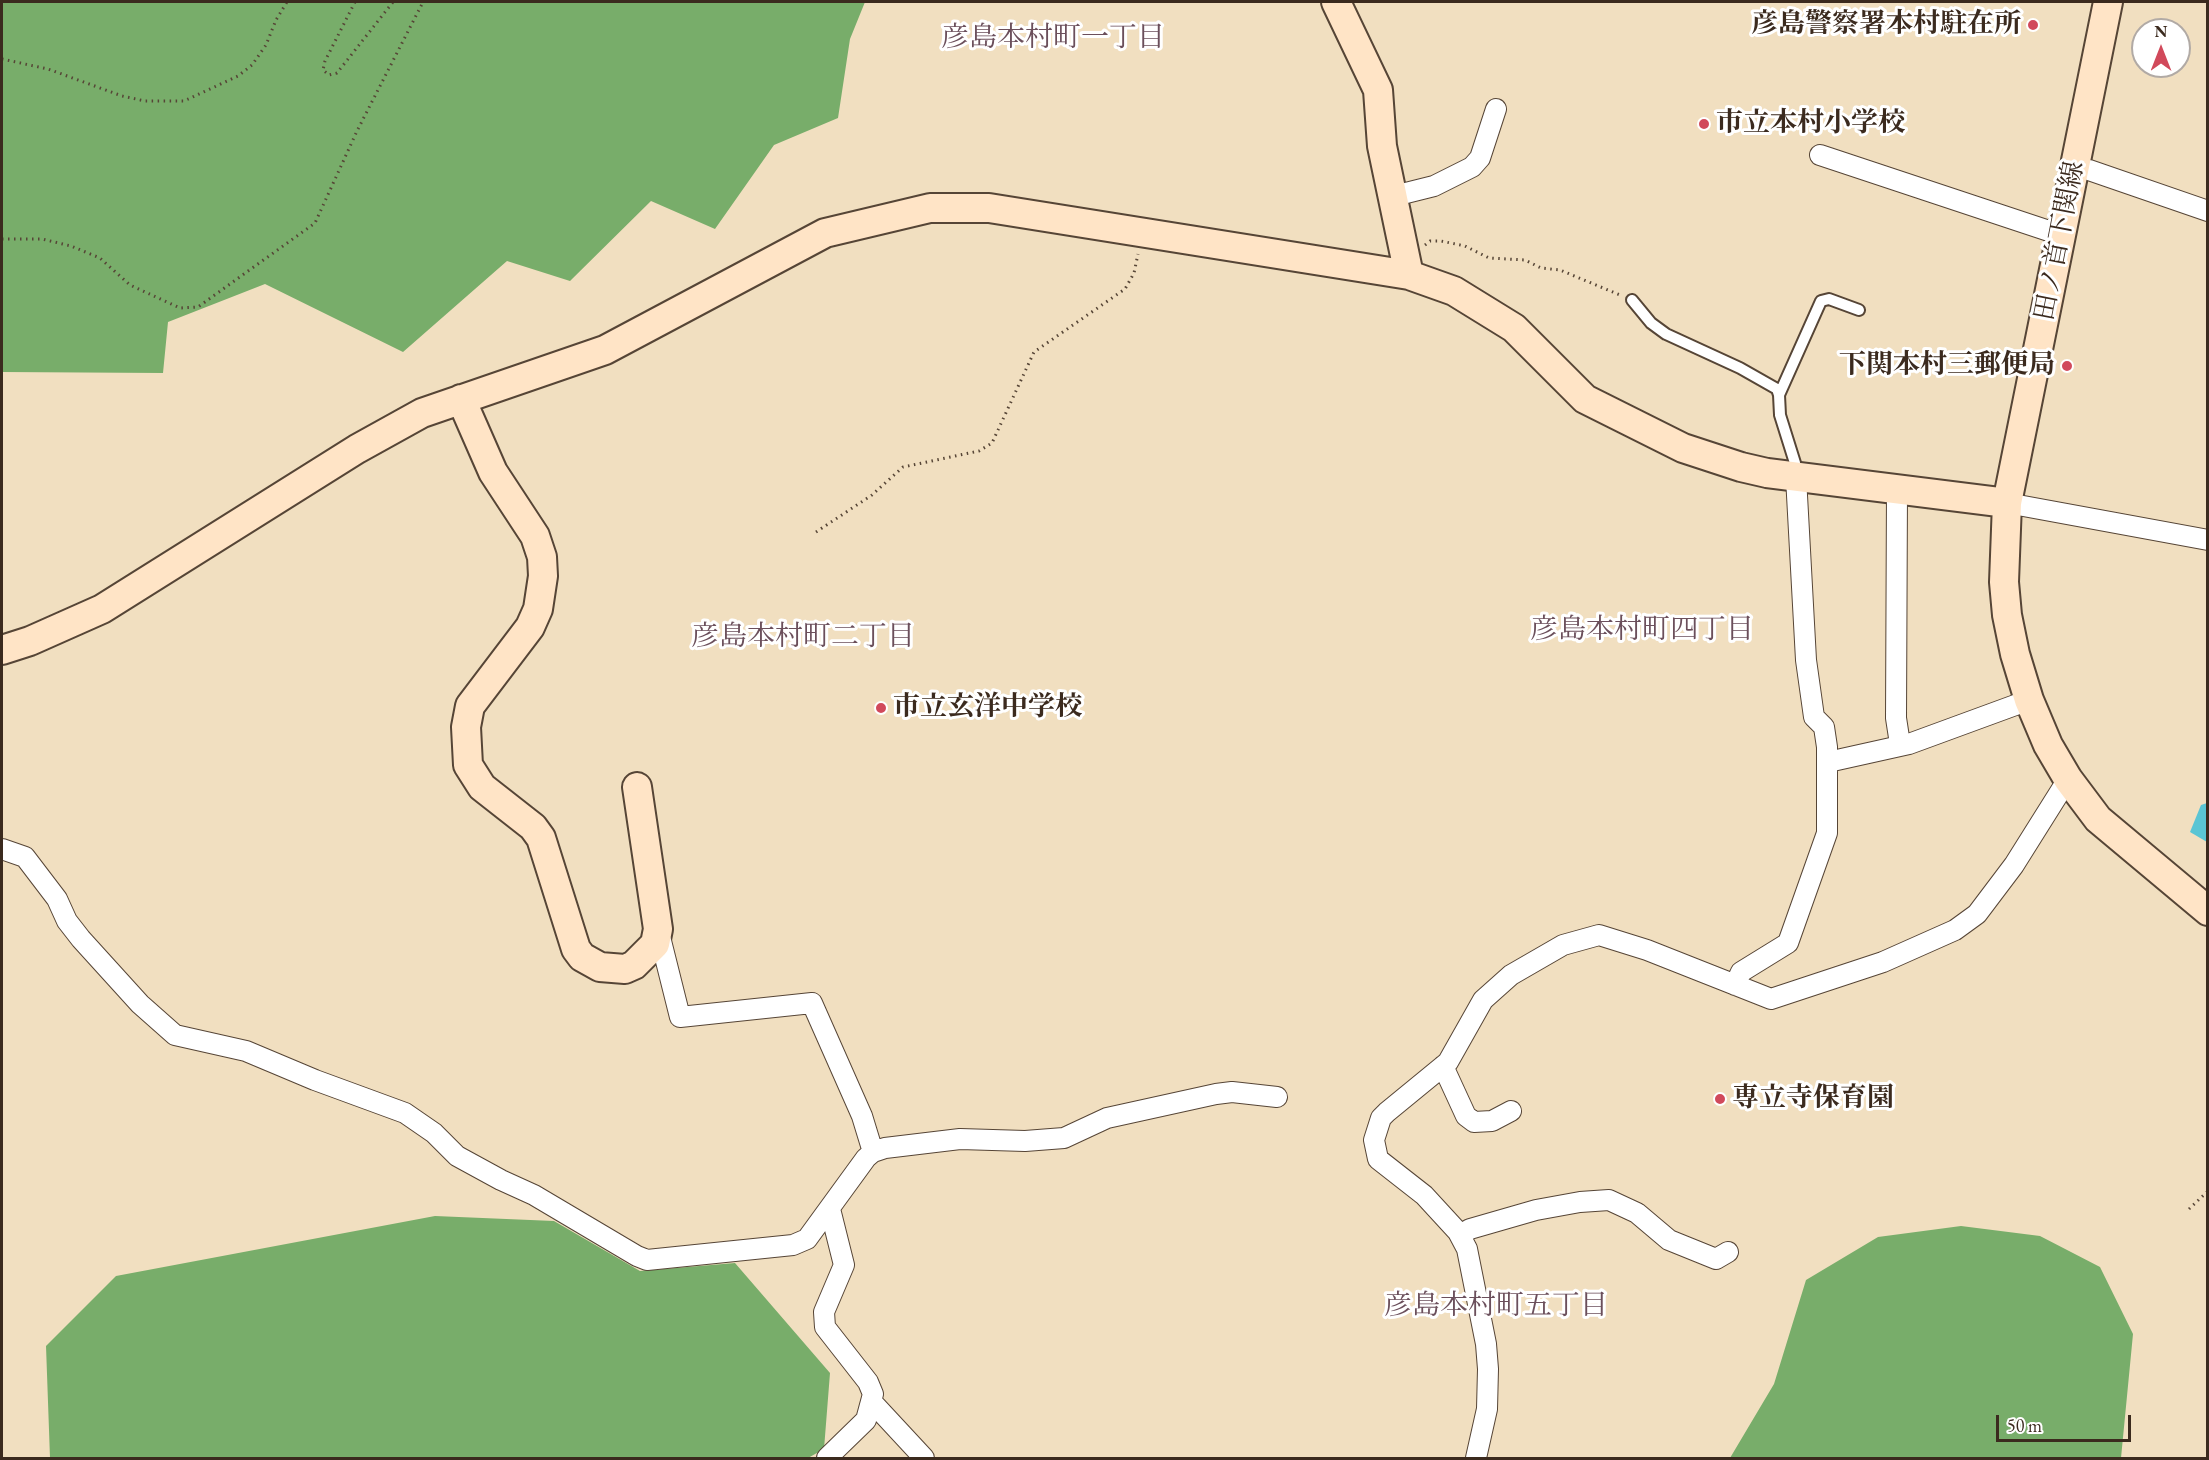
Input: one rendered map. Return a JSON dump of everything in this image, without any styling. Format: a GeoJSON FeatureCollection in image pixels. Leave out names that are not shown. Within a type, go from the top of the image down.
{"type":"FeatureCollection","features":[{"type":"Feature","properties":{"kind":"street"},"geometry":{"type":"LineString","coordinates":[[1335,2],[1377,90],[1382,146],[1394,196],[1393,207],[1416,264]]}},
{"type":"Feature","properties":{"kind":"street","name":"田ノ首下関線"},"geometry":{"type":"LineString","coordinates":[[2108,2],[2007,503],[2004,582],[2007,615],[2015,654],[2030,700],[2048,745],[2068,779],[2098,819],[2208,911]]}},
{"type":"Feature","properties":{"kind":"street"},"geometry":{"type":"LineString","coordinates":[[1394,196],[1434,186],[1472,167],[1480,158],[1496,109]]}},
{"type":"Feature","properties":{"kind":"street"},"geometry":{"type":"LineString","coordinates":[[1820,155],[2061,235]]}},
{"type":"Feature","properties":{"kind":"street"},"geometry":{"type":"LineString","coordinates":[[2089,170],[2208,211]]}},
{"type":"Feature","properties":{"kind":"street"},"geometry":{"type":"LineString","coordinates":[[2,650],[30,641],[102,609],[391,429],[422,413],[605,350],[811,239],[840,227],[930,208],[989,208],[1142,232],[1416,264],[1454,291],[1514,328],[1576,392],[1595,404],[1683,448],[1741,467],[1796,477],[2007,503],[2208,540]]}},
{"type":"Feature","properties":{"kind":"street"},"geometry":{"type":"LineString","coordinates":[[461,399],[492,472],[535,536],[542,557],[543,576],[538,609],[530,627],[470,706],[466,727],[468,765],[482,787],[533,827],[541,837],[549,857],[570,936],[582,957],[600,967],[625,969],[646,955],[655,944],[658,929]]}},
{"type":"Feature","properties":{"kind":"street"},"geometry":{"type":"LineString","coordinates":[[1735,985],[1741,972],[1783,948],[1793,933],[1827,833],[1828,762],[1824,727],[1814,717],[1806,660],[1796,477]]}},
{"type":"Feature","properties":{"kind":"street"},"geometry":{"type":"LineString","coordinates":[[1897,490],[1895,674],[1896,718],[1900,744]]}},
{"type":"Feature","properties":{"kind":"street"},"geometry":{"type":"LineString","coordinates":[[1828,762],[1900,744],[1909,744],[2030,700]]}},
{"type":"Feature","properties":{"kind":"street"},"geometry":{"type":"LineString","coordinates":[[1476,1458],[1487,1409],[1488,1369],[1467,1249],[1460,1235],[1424,1195],[1378,1159],[1374,1150],[1374,1140],[1381,1118],[1454,1054],[1483,1000],[1519,971],[1563,945],[1588,936],[1599,935],[1613,938],[1765,997],[1778,998],[1882,962],[1966,923],[1996,892],[2068,779]]}},
{"type":"Feature","properties":{"kind":"street"},"geometry":{"type":"LineString","coordinates":[[637,787],[658,929],[680,1017],[812,1003],[862,1116],[873,1152]]}},
{"type":"Feature","properties":{"kind":"street"},"geometry":{"type":"LineString","coordinates":[[2,849],[25,857],[57,899],[67,921],[81,939],[140,1004],[175,1035],[246,1051],[315,1080],[405,1113],[434,1133],[457,1156],[549,1203],[637,1257],[647,1260],[666,1260],[792,1245],[807,1239],[873,1152],[960,1139],[1024,1140],[1064,1137],[1107,1118],[1216,1094],[1232,1092],[1277,1097]]}},
{"type":"Feature","properties":{"kind":"street"},"geometry":{"type":"LineString","coordinates":[[1443,1066],[1466,1116],[1474,1122],[1492,1121],[1511,1111]]}},
{"type":"Feature","properties":{"kind":"street"},"geometry":{"type":"LineString","coordinates":[[1460,1235],[1470,1229],[1536,1210],[1580,1202],[1609,1200],[1637,1213],[1669,1240],[1716,1259],[1728,1252]]}},
{"type":"Feature","properties":{"kind":"street"},"geometry":{"type":"LineString","coordinates":[[827,1458],[866,1420],[873,1394],[868,1382],[831,1335],[824,1319],[844,1265],[830,1209]]}},
{"type":"Feature","properties":{"kind":"street"},"geometry":{"type":"LineString","coordinates":[[872,1402],[924,1458]]}},
{"type":"Feature","properties":{"kind":"lane"},"geometry":{"type":"LineString","coordinates":[[1779,394],[1821,301],[1829,299],[1859,310]]}},
{"type":"Feature","properties":{"kind":"lane"},"geometry":{"type":"LineString","coordinates":[[1632,300],[1651,323],[1665,334],[1740,368],[1777,389],[1780,415],[1795,463],[1796,477]]}},
{"type":"Feature","properties":{"kind":"path"},"geometry":{"type":"LineString","coordinates":[[2,59],[48,69],[122,96],[145,101],[184,101],[238,76],[252,65],[266,45],[276,20],[287,2]]}},
{"type":"Feature","properties":{"kind":"path"},"geometry":{"type":"LineString","coordinates":[[356,2],[325,61],[323,70],[329,75],[337,73],[393,2]]}},
{"type":"Feature","properties":{"kind":"path"},"geometry":{"type":"LineString","coordinates":[[2,239],[42,239],[71,246],[100,258],[130,285],[180,308],[198,307],[315,224],[357,131],[423,2]]}},
{"type":"Feature","properties":{"kind":"path"},"geometry":{"type":"LineString","coordinates":[[816,532],[872,495],[903,467],[979,451],[992,443],[1034,352],[1125,289],[1134,273],[1142,232]]}},
{"type":"Feature","properties":{"kind":"path"},"geometry":{"type":"LineString","coordinates":[[1416,264],[1424,246],[1430,241],[1441,241],[1465,246],[1489,258],[1525,260],[1541,268],[1560,270],[1632,300]]}},
{"type":"Feature","properties":{"kind":"path"},"geometry":{"type":"LineString","coordinates":[[2189,1209],[2208,1191]]}},
{"type":"Feature","properties":{"kind":"green space"},"geometry":{"type":"Polygon","coordinates":[[[2,2],[865,2],[850,39],[838,118],[774,145],[715,229],[651,201],[570,281],[507,261],[403,352],[265,284],[168,322],[163,373],[2,372],[2,2]]]}},
{"type":"Feature","properties":{"kind":"green space"},"geometry":{"type":"Polygon","coordinates":[[[435,1216],[554,1221],[640,1271],[735,1263],[830,1373],[824,1449],[808,1458],[50,1458],[46,1346],[116,1276],[435,1216]]]}},
{"type":"Feature","properties":{"kind":"green space"},"geometry":{"type":"Polygon","coordinates":[[[1961,1226],[2040,1236],[2100,1267],[2133,1334],[2121,1458],[1730,1458],[1774,1384],[1806,1280],[1878,1237],[1961,1226]]]}},
{"type":"Feature","properties":{"kind":"water"},"geometry":{"type":"Polygon","coordinates":[[[2208,803],[2207,842],[2190,832],[2201,805],[2208,803]]]}},
{"type":"Feature","properties":{"kind":"place","name":"彦島警察署本村駐在所"},"geometry":{"type":"Point","coordinates":[2033,25]}},
{"type":"Feature","properties":{"kind":"place","name":"市立本村小学校"},"geometry":{"type":"Point","coordinates":[1704,124]}},
{"type":"Feature","properties":{"kind":"place","name":"下関本村三郵便局"},"geometry":{"type":"Point","coordinates":[2067,366]}},
{"type":"Feature","properties":{"kind":"place","name":"市立玄洋中学校"},"geometry":{"type":"Point","coordinates":[881,708]}},
{"type":"Feature","properties":{"kind":"place","name":"専立寺保育園"},"geometry":{"type":"Point","coordinates":[1720,1099]}},
{"type":"Feature","properties":{"kind":"district","name":"彦島本村町一丁目"},"geometry":{"type":"Point","coordinates":[1053,38]}},
{"type":"Feature","properties":{"kind":"district","name":"彦島本村町四丁目"},"geometry":{"type":"Point","coordinates":[1642,630]}},
{"type":"Feature","properties":{"kind":"district","name":"彦島本村町二丁目"},"geometry":{"type":"Point","coordinates":[803,637]}},
{"type":"Feature","properties":{"kind":"district","name":"彦島本村町五丁目"},"geometry":{"type":"Point","coordinates":[1496,1306]}}]}
